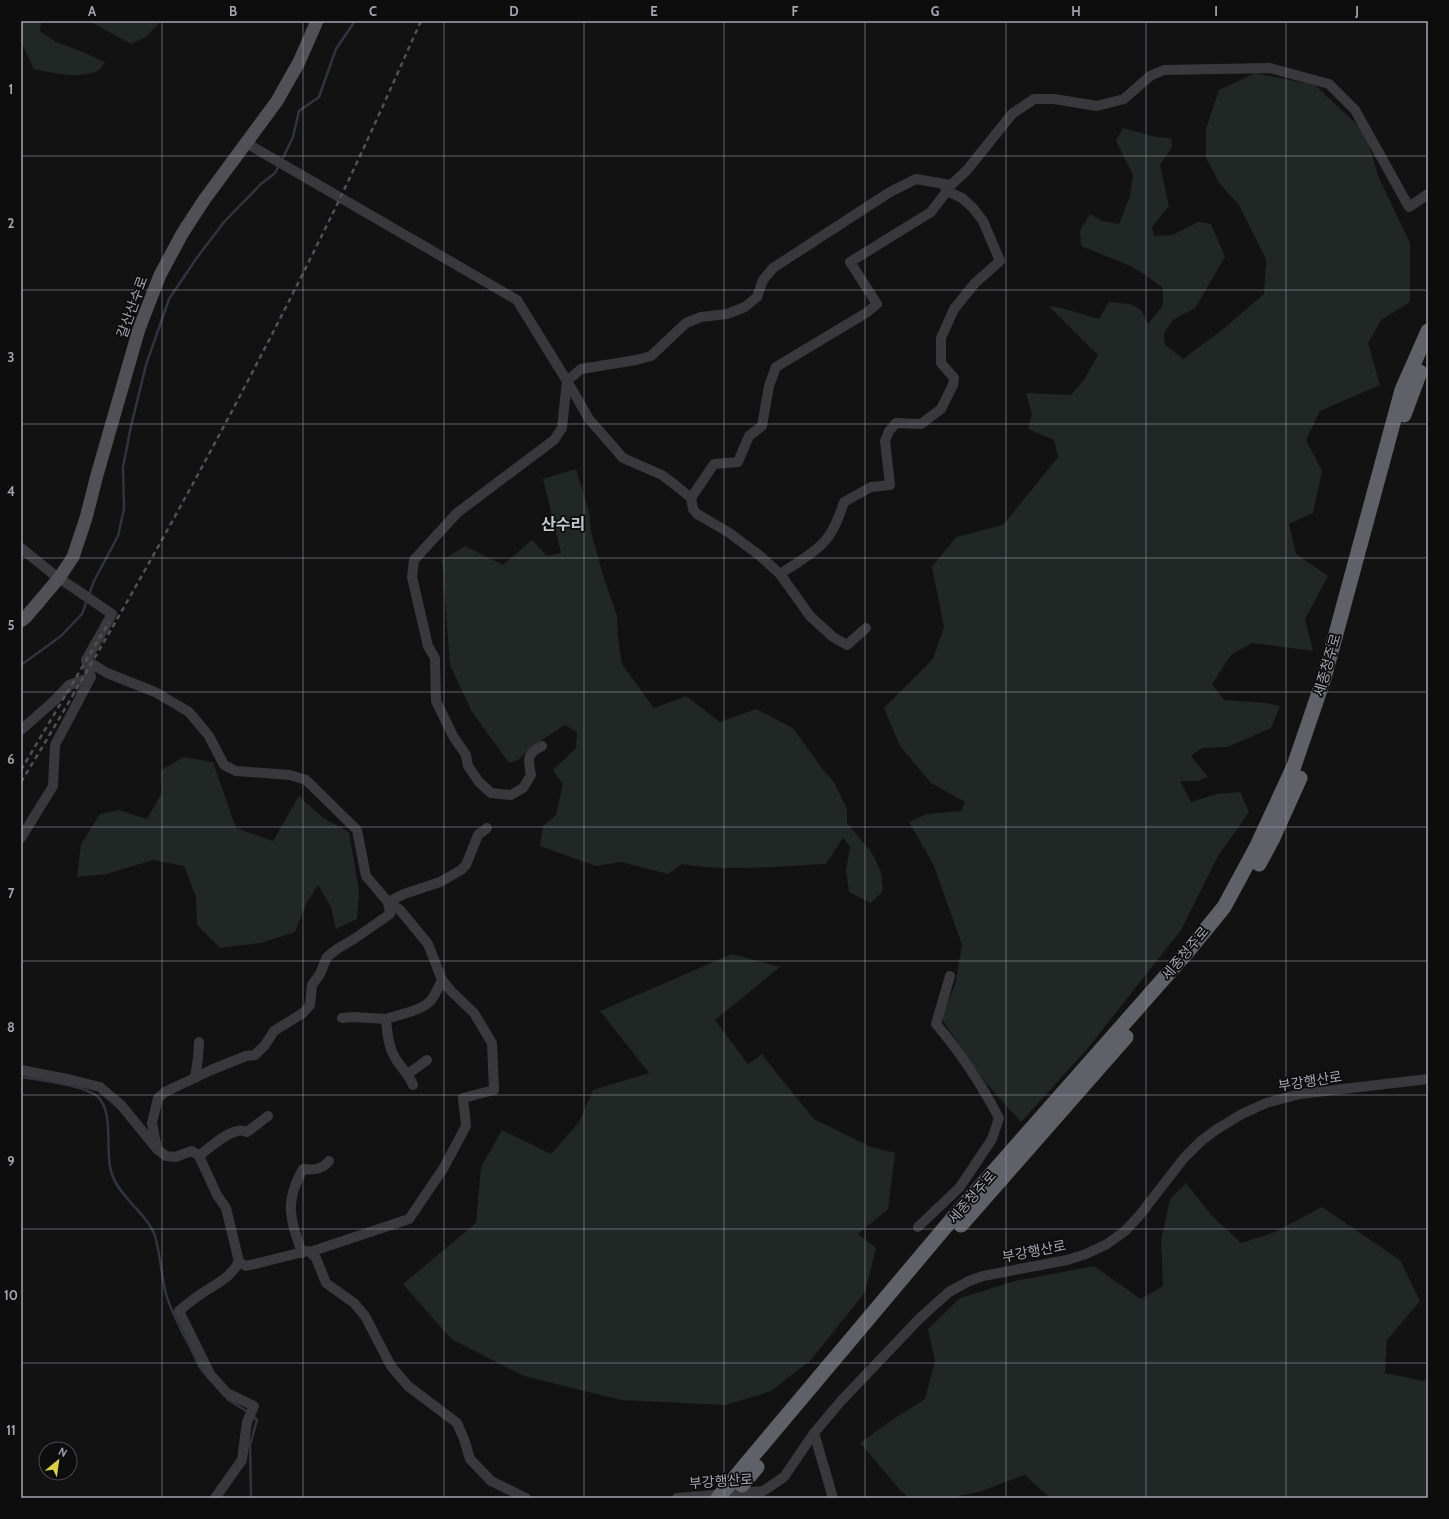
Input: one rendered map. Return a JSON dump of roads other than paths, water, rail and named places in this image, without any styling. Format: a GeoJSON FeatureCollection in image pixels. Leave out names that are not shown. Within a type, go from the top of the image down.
{"type":"FeatureCollection","features":[{"type":"Feature","properties":{"kind":"highway","name":"세종청주로"},"geometry":{"type":"LineString","coordinates":[[752,1466],[958,1212],[1188,952],[1224,907],[1257,846],[1294,766],[1324,678],[1402,390],[1428,331]]}},
{"type":"Feature","properties":{"kind":"highway","name":"세종청주로"},"geometry":{"type":"LineString","coordinates":[[752,1466],[913,1279],[1178,977],[1218,929],[1240,897],[1273,838],[1300,778],[1335,669],[1401,424],[1428,351]]}},
{"type":"Feature","properties":{"kind":"highway"},"geometry":{"type":"LineString","coordinates":[[718,1498],[752,1466]]}},
{"type":"Feature","properties":{"kind":"highway"},"geometry":{"type":"LineString","coordinates":[[732,1498],[752,1466]]}},
{"type":"Feature","properties":{"kind":"main road","name":"갈산산수로"},"geometry":{"type":"LineString","coordinates":[[21,621],[58,578],[73,557],[86,518],[139,328],[160,275],[182,234],[204,200],[277,100],[299,62],[317,21]]}},
{"type":"Feature","properties":{"kind":"street"},"geometry":{"type":"LineString","coordinates":[[691,498],[714,464],[738,462],[749,436],[762,426],[769,386],[776,367],[866,313],[877,304],[850,262],[931,212],[945,188],[951,185],[967,170],[1012,114],[1034,99],[1054,99],[1097,106],[1124,99],[1150,76],[1164,70],[1270,68],[1329,84],[1355,110],[1409,207],[1428,194]]}},
{"type":"Feature","properties":{"kind":"street"},"geometry":{"type":"LineString","coordinates":[[246,143],[517,300],[589,419],[623,458],[662,475],[691,498],[693,509],[697,514],[728,532],[759,554],[780,574],[810,616],[833,637],[848,645],[866,628]]}},
{"type":"Feature","properties":{"kind":"street"},"geometry":{"type":"LineString","coordinates":[[542,746],[534,750],[529,757],[528,760],[531,775],[522,788],[511,795],[491,793],[479,782],[468,766],[466,755],[453,736],[436,701],[434,658],[428,646],[412,577],[414,560],[457,513],[554,440],[562,428],[567,381],[581,369],[651,356],[686,323],[701,317],[727,314],[745,307],[757,297],[763,280],[773,268],[890,192],[909,182],[916,179],[945,188],[962,198],[973,208],[983,221],[1000,261],[975,283],[954,309],[941,338],[941,362],[954,378],[953,385],[941,409],[921,424],[896,423],[889,431],[885,441],[890,485],[871,486],[844,502],[834,528],[821,545],[780,574]]}},
{"type":"Feature","properties":{"kind":"street"},"geometry":{"type":"LineString","coordinates":[[21,548],[58,578],[112,614],[86,660],[90,676],[55,745],[53,786],[21,838]]}},
{"type":"Feature","properties":{"kind":"street"},"geometry":{"type":"LineString","coordinates":[[86,660],[107,673],[155,692],[189,712],[210,736],[224,765],[236,771],[290,775],[306,780],[357,830],[366,876],[388,902],[400,910],[428,944],[442,980],[474,1013],[492,1043],[494,1090],[463,1098],[466,1126],[443,1169],[409,1219],[306,1253],[246,1266],[239,1262]]}},
{"type":"Feature","properties":{"kind":"street"},"geometry":{"type":"LineString","coordinates":[[21,730],[55,700],[69,685],[90,676]]}},
{"type":"Feature","properties":{"kind":"street"},"geometry":{"type":"LineString","coordinates":[[388,902],[404,894],[440,882],[461,870],[466,865],[478,835],[487,828]]}},
{"type":"Feature","properties":{"kind":"street"},"geometry":{"type":"LineString","coordinates":[[157,1149],[152,1123],[158,1098],[165,1092],[196,1078],[246,1056],[255,1055],[265,1045],[274,1031],[303,1013],[310,1005],[312,985],[320,974],[327,957],[390,914],[388,902]]}},
{"type":"Feature","properties":{"kind":"street"},"geometry":{"type":"LineString","coordinates":[[918,1226],[960,1186],[992,1139],[999,1118],[978,1080],[950,1040],[936,1024],[950,976]]}},
{"type":"Feature","properties":{"kind":"street"},"geometry":{"type":"LineString","coordinates":[[342,1018],[353,1017],[386,1020],[400,1014],[417,1010],[431,1000],[442,980]]}},
{"type":"Feature","properties":{"kind":"street"},"geometry":{"type":"LineString","coordinates":[[386,1020],[390,1044],[394,1055],[408,1074],[413,1085]]}},
{"type":"Feature","properties":{"kind":"street"},"geometry":{"type":"LineString","coordinates":[[196,1078],[199,1042]]}},
{"type":"Feature","properties":{"kind":"street"},"geometry":{"type":"LineString","coordinates":[[408,1074],[427,1060]]}},
{"type":"Feature","properties":{"kind":"street"},"geometry":{"type":"LineString","coordinates":[[21,1070],[100,1087],[121,1105],[157,1149],[166,1156],[175,1156],[192,1152],[199,1156],[217,1195],[226,1208],[239,1262],[235,1270],[224,1281],[200,1294],[179,1311],[210,1374],[227,1393],[254,1406],[247,1422],[242,1460],[215,1498]]}},
{"type":"Feature","properties":{"kind":"street","name":"부강행산로"},"geometry":{"type":"LineString","coordinates":[[677,1498],[763,1491],[784,1477],[814,1433],[841,1401],[920,1318],[949,1292],[969,1281],[983,1276],[1066,1260],[1086,1254],[1107,1244],[1125,1231],[1139,1216],[1184,1158],[1201,1141],[1217,1129],[1254,1109],[1285,1097],[1428,1079]]}},
{"type":"Feature","properties":{"kind":"street"},"geometry":{"type":"LineString","coordinates":[[199,1156],[216,1142],[238,1130],[247,1132],[268,1116]]}},
{"type":"Feature","properties":{"kind":"street"},"geometry":{"type":"LineString","coordinates":[[329,1161],[325,1166],[320,1168],[312,1170],[303,1169],[293,1188],[290,1213],[293,1228],[306,1253],[316,1258],[326,1283],[354,1303],[365,1316],[391,1366],[408,1386],[457,1424],[464,1439],[470,1459],[491,1481],[526,1498]]}},
{"type":"Feature","properties":{"kind":"street"},"geometry":{"type":"LineString","coordinates":[[814,1433],[832,1498]]}},
{"type":"Feature","properties":{"kind":"waterway"},"geometry":{"type":"LineString","coordinates":[[282,160],[293,137],[299,111],[319,97],[336,49],[355,21]]}},
{"type":"Feature","properties":{"kind":"waterway"},"geometry":{"type":"LineString","coordinates":[[89,595],[94,581],[118,536],[124,509],[123,467],[131,426],[146,365],[169,299],[196,259],[224,222],[262,183],[275,173],[279,165]]}},
{"type":"Feature","properties":{"kind":"waterway"},"geometry":{"type":"LineString","coordinates":[[21,665],[61,636],[82,614],[87,600]]}},
{"type":"Feature","properties":{"kind":"waterway"},"geometry":{"type":"LineString","coordinates":[[21,1077],[82,1089],[97,1096],[103,1103],[108,1123],[110,1168],[113,1177],[122,1192],[152,1228],[157,1242],[167,1297],[177,1321],[201,1369],[205,1374]]}},
{"type":"Feature","properties":{"kind":"waterway"},"geometry":{"type":"LineString","coordinates":[[227,1399],[248,1412]]}},
{"type":"Feature","properties":{"kind":"waterway"},"geometry":{"type":"LineString","coordinates":[[251,1498],[250,1445],[257,1420],[252,1415]]}},
{"type":"Feature","properties":{"kind":"railway"},"geometry":{"type":"LineString","coordinates":[[21,782],[134,590],[244,387],[336,207],[421,21]]}},
{"type":"Feature","properties":{"kind":"railway"},"geometry":{"type":"LineString","coordinates":[[21,770],[109,622]]}},
{"type":"Feature","properties":{"kind":"district","name":"산수리"},"geometry":{"type":"Point","coordinates":[563,524]}}]}
